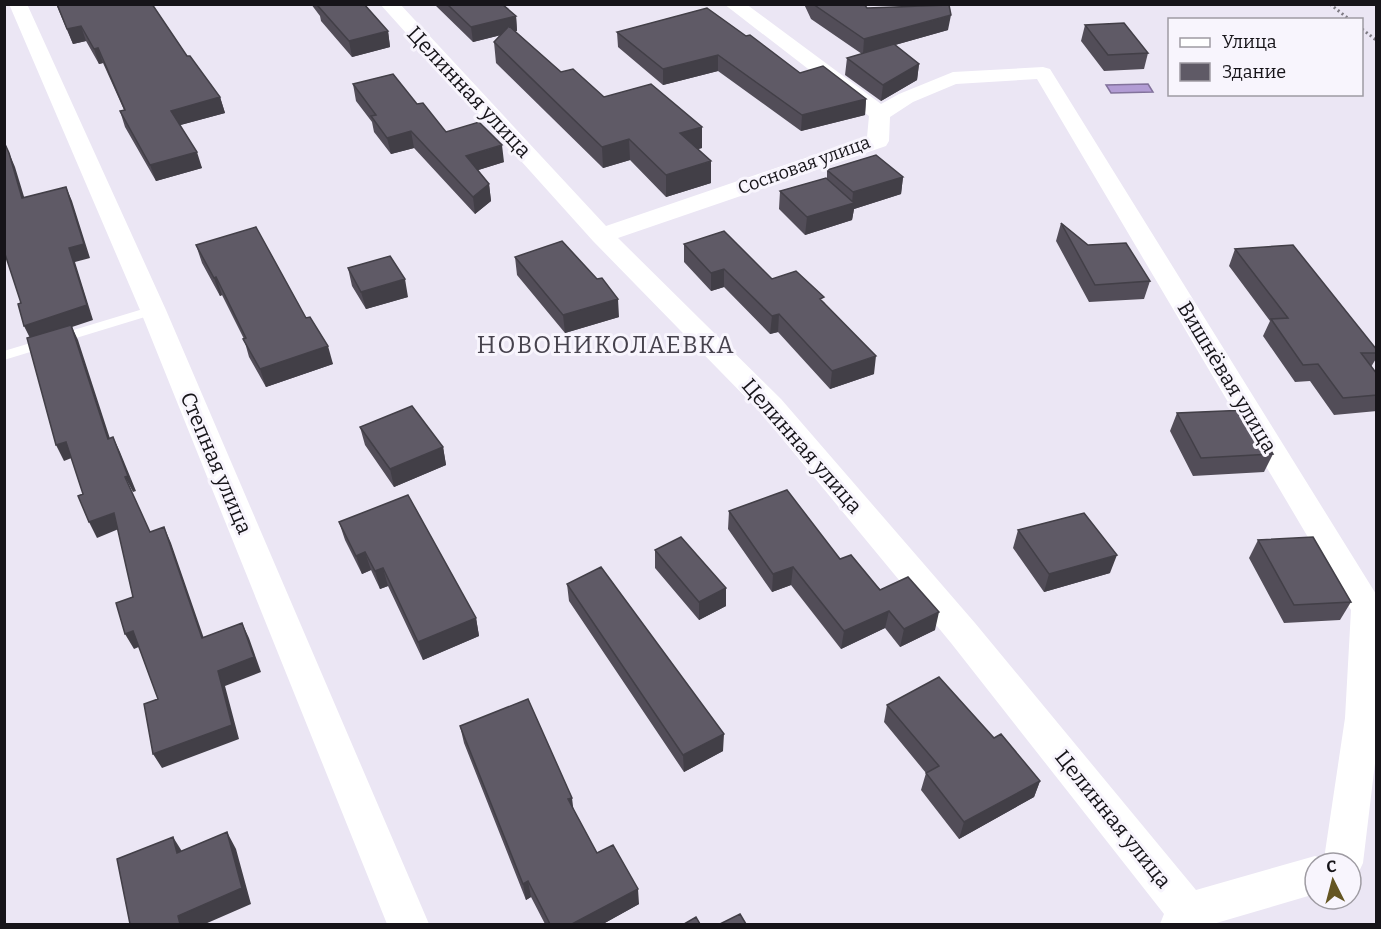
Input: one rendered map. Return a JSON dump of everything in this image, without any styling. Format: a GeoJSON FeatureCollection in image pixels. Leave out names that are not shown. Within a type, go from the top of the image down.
{"type":"FeatureCollection","features":[{"type":"Feature","properties":{"kind":"street","name":"Степная улица"},"geometry":{"type":"LineString","coordinates":[[18,4],[153,310],[408,924]]}},
{"type":"Feature","properties":{"kind":"street","name":"Целинная улица"},"geometry":{"type":"LineString","coordinates":[[389,4],[602,236],[771,406],[963,633],[1184,918]]}},
{"type":"Feature","properties":{"kind":"street","name":"Сосновая улица"},"geometry":{"type":"LineString","coordinates":[[602,236],[878,141],[880,114],[733,4]]}},
{"type":"Feature","properties":{"kind":"street","name":"Вишнёвая улица"},"geometry":{"type":"LineString","coordinates":[[880,114],[906,98],[953,78],[1042,73],[1368,609],[1363,718],[1345,851]]}},
{"type":"Feature","properties":{"kind":"street"},"geometry":{"type":"LineString","coordinates":[[1184,918],[1303,879]]}},
{"type":"Feature","properties":{"kind":"lane"},"geometry":{"type":"LineString","coordinates":[[4,356],[153,310]]}},
{"type":"Feature","properties":{"kind":"path"},"geometry":{"type":"LineString","coordinates":[[1330,4],[1348,18]]}},
{"type":"Feature","properties":{"kind":"path"},"geometry":{"type":"LineString","coordinates":[[1363,29],[1377,40]]}},
{"type":"Feature","properties":{"kind":"shaded area"},"geometry":{"type":"Polygon","coordinates":[[[1148,84],[1153,92],[1111,93],[1106,85],[1148,84]]]}},
{"type":"Feature","properties":{"kind":"building"},"geometry":{"type":"Polygon","coordinates":[[[57,4],[152,4],[187,56],[190,56],[220,97],[171,111],[197,152],[150,165],[120,111],[125,110],[98,48],[94,49],[81,26],[67,29],[57,4]]]}},
{"type":"Feature","properties":{"kind":"building"},"geometry":{"type":"Polygon","coordinates":[[[320,4],[364,4],[388,31],[349,41],[318,6],[320,4]]]}},
{"type":"Feature","properties":{"kind":"building"},"geometry":{"type":"Polygon","coordinates":[[[447,4],[502,4],[516,16],[471,27],[447,4]]]}},
{"type":"Feature","properties":{"kind":"building"},"geometry":{"type":"Polygon","coordinates":[[[813,4],[864,4],[867,8],[949,5],[951,15],[864,39],[813,4]]]}},
{"type":"Feature","properties":{"kind":"building"},"geometry":{"type":"Polygon","coordinates":[[[707,8],[746,36],[750,35],[800,73],[823,66],[866,99],[802,115],[718,55],[663,69],[617,32],[707,8]]]}},
{"type":"Feature","properties":{"kind":"building"},"geometry":{"type":"Polygon","coordinates":[[[1124,23],[1148,53],[1108,55],[1085,25],[1124,23]]]}},
{"type":"Feature","properties":{"kind":"building"},"geometry":{"type":"Polygon","coordinates":[[[509,26],[561,72],[573,69],[604,97],[651,84],[702,127],[680,133],[711,161],[666,175],[629,139],[602,147],[494,42],[509,26]]]}},
{"type":"Feature","properties":{"kind":"building"},"geometry":{"type":"Polygon","coordinates":[[[894,44],[919,64],[883,85],[847,58],[894,44]]]}},
{"type":"Feature","properties":{"kind":"building"},"geometry":{"type":"Polygon","coordinates":[[[393,74],[417,104],[423,103],[446,132],[479,122],[502,145],[466,156],[489,184],[473,197],[411,131],[387,138],[371,116],[376,115],[353,84],[393,74]]]}},
{"type":"Feature","properties":{"kind":"building"},"geometry":{"type":"Polygon","coordinates":[[[4,142],[22,198],[66,187],[84,244],[69,248],[87,305],[24,326],[18,304],[21,303],[4,251],[4,142]]]}},
{"type":"Feature","properties":{"kind":"building"},"geometry":{"type":"Polygon","coordinates":[[[876,155],[903,177],[853,192],[827,170],[876,155]]]}},
{"type":"Feature","properties":{"kind":"building"},"geometry":{"type":"Polygon","coordinates":[[[826,178],[854,203],[807,217],[780,191],[826,178]]]}},
{"type":"Feature","properties":{"kind":"building"},"geometry":{"type":"Polygon","coordinates":[[[1061,223],[1088,245],[1126,243],[1150,281],[1095,285],[1061,223]]]}},
{"type":"Feature","properties":{"kind":"building"},"geometry":{"type":"Polygon","coordinates":[[[256,227],[306,318],[310,317],[328,346],[260,369],[243,339],[246,338],[216,277],[214,278],[196,245],[256,227]]]}},
{"type":"Feature","properties":{"kind":"building"},"geometry":{"type":"Polygon","coordinates":[[[724,231],[772,279],[796,271],[824,297],[820,299],[876,356],[832,371],[779,314],[772,316],[724,269],[711,273],[684,244],[724,231]]]}},
{"type":"Feature","properties":{"kind":"building"},"geometry":{"type":"Polygon","coordinates":[[[562,241],[597,279],[602,278],[618,299],[563,315],[515,257],[562,241]]]}},
{"type":"Feature","properties":{"kind":"building"},"geometry":{"type":"Polygon","coordinates":[[[1293,245],[1377,350],[1377,353],[1361,353],[1377,374],[1377,395],[1343,398],[1318,364],[1303,365],[1271,319],[1288,318],[1235,249],[1293,245]]]}},
{"type":"Feature","properties":{"kind":"building"},"geometry":{"type":"Polygon","coordinates":[[[390,256],[405,279],[361,292],[348,268],[390,256]]]}},
{"type":"Feature","properties":{"kind":"building"},"geometry":{"type":"Polygon","coordinates":[[[71,325],[108,439],[113,437],[128,476],[125,477],[150,532],[164,527],[202,638],[242,623],[254,657],[218,671],[232,725],[153,754],[144,704],[158,699],[133,631],[125,634],[116,603],[133,597],[114,513],[89,522],[78,496],[83,494],[66,442],[56,445],[27,338],[71,325]]]}},
{"type":"Feature","properties":{"kind":"building"},"geometry":{"type":"Polygon","coordinates":[[[412,406],[443,447],[390,469],[360,427],[412,406]]]}},
{"type":"Feature","properties":{"kind":"building"},"geometry":{"type":"Polygon","coordinates":[[[1247,410],[1273,454],[1201,458],[1177,413],[1247,410]]]}},
{"type":"Feature","properties":{"kind":"building"},"geometry":{"type":"Polygon","coordinates":[[[787,490],[840,559],[851,555],[880,590],[908,577],[939,612],[904,629],[889,611],[844,631],[793,567],[773,574],[729,511],[787,490]]]}},
{"type":"Feature","properties":{"kind":"building"},"geometry":{"type":"Polygon","coordinates":[[[408,495],[476,618],[418,642],[383,568],[375,571],[365,552],[356,556],[339,522],[408,495]]]}},
{"type":"Feature","properties":{"kind":"building"},"geometry":{"type":"Polygon","coordinates":[[[1084,513],[1117,555],[1049,574],[1018,530],[1084,513]]]}},
{"type":"Feature","properties":{"kind":"building"},"geometry":{"type":"Polygon","coordinates":[[[681,537],[726,588],[699,602],[655,550],[681,537]]]}},
{"type":"Feature","properties":{"kind":"building"},"geometry":{"type":"Polygon","coordinates":[[[1313,537],[1351,602],[1294,605],[1258,540],[1313,537]]]}},
{"type":"Feature","properties":{"kind":"building"},"geometry":{"type":"Polygon","coordinates":[[[601,567],[724,734],[683,755],[567,584],[601,567]]]}},
{"type":"Feature","properties":{"kind":"building"},"geometry":{"type":"Polygon","coordinates":[[[939,677],[994,738],[1001,734],[1040,781],[964,822],[926,773],[939,766],[887,705],[939,677]]]}},
{"type":"Feature","properties":{"kind":"building"},"geometry":{"type":"Polygon","coordinates":[[[528,699],[572,798],[568,799],[597,853],[613,845],[638,889],[572,924],[550,924],[528,881],[523,884],[460,726],[528,699]]]}},
{"type":"Feature","properties":{"kind":"building"},"geometry":{"type":"Polygon","coordinates":[[[227,832],[242,888],[178,916],[180,924],[130,924],[117,859],[173,837],[177,853],[227,832]]]}},
{"type":"Feature","properties":{"kind":"building"},"geometry":{"type":"Polygon","coordinates":[[[740,914],[746,924],[720,924],[740,914]]]}},
{"type":"Feature","properties":{"kind":"building"},"geometry":{"type":"Polygon","coordinates":[[[696,917],[700,924],[684,924],[696,917]]]}},
{"type":"Feature","properties":{"kind":"district","name":"НОВОНИКОЛАЕВКА"},"geometry":{"type":"Point","coordinates":[606,345]}}]}
